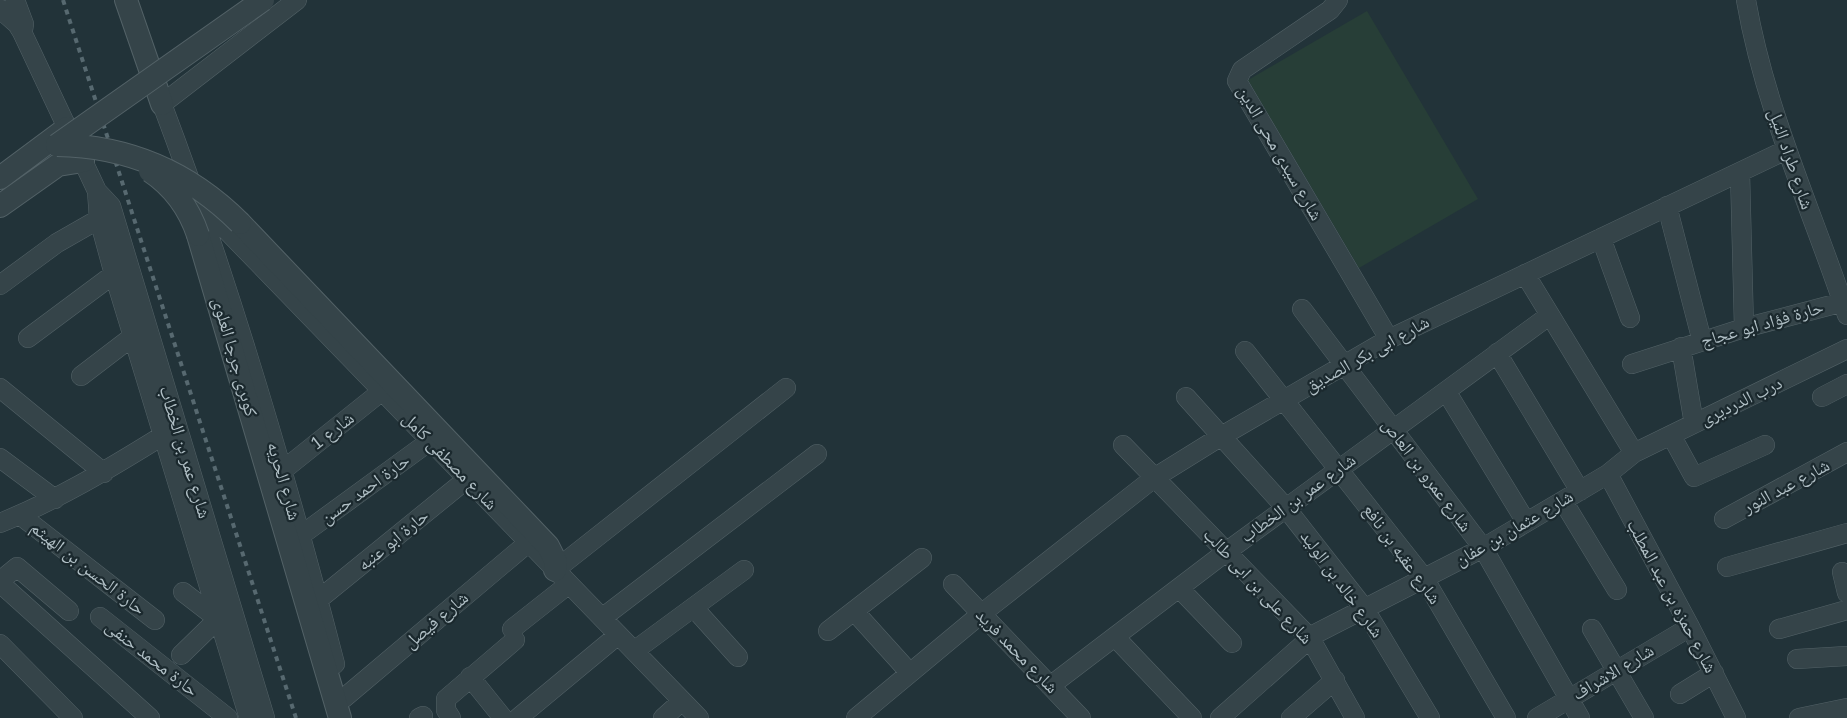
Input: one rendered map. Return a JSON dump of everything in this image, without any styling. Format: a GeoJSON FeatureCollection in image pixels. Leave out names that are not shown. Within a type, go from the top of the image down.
{"type":"FeatureCollection","features":[{"type":"Feature","properties":{"kind":"street"},"geometry":{"type":"LineString","coordinates":[[126,0],[162,104],[297,0]]}},
{"type":"Feature","properties":{"kind":"street","name":"كوبرى جرجا العلوى"},"geometry":{"type":"LineString","coordinates":[[0,187],[263,0]]}},
{"type":"Feature","properties":{"kind":"street","name":"شارع سيدى محى الدين"},"geometry":{"type":"LineString","coordinates":[[1338,0],[1330,10],[1242,70],[1237,81],[1389,339]]}},
{"type":"Feature","properties":{"kind":"street","name":"شارع طراد النيل"},"geometry":{"type":"LineString","coordinates":[[1746,0],[1757,54],[1786,150],[1845,308]]}},
{"type":"Feature","properties":{"kind":"street","name":"شارع عمر بن الخطاب"},"geometry":{"type":"LineString","coordinates":[[10,17],[58,144],[83,160],[97,191],[111,206],[265,718]]}},
{"type":"Feature","properties":{"kind":"street","name":"شارع الحريه"},"geometry":{"type":"LineString","coordinates":[[162,104],[200,204],[282,470],[318,600],[342,708],[349,718]]}},
{"type":"Feature","properties":{"kind":"street"},"geometry":{"type":"LineString","coordinates":[[0,178],[58,144],[98,148],[157,164],[199,187],[240,223],[548,546],[562,577]]}},
{"type":"Feature","properties":{"kind":"street","name":"كوبرى جرجا العلوى"},"geometry":{"type":"LineString","coordinates":[[0,197],[58,144]]}},
{"type":"Feature","properties":{"kind":"street","name":"كوبرى جرجا العلوى"},"geometry":{"type":"LineString","coordinates":[[58,144],[78,153],[107,154],[134,162],[159,176],[179,196],[194,221],[342,708]]}},
{"type":"Feature","properties":{"kind":"street","name":"شارع ابى بكر الصديق"},"geometry":{"type":"LineString","coordinates":[[856,718],[981,614],[1154,478],[1220,437],[1389,339],[1786,150]]}},
{"type":"Feature","properties":{"kind":"street"},"geometry":{"type":"LineString","coordinates":[[0,206],[58,165],[83,160]]}},
{"type":"Feature","properties":{"kind":"street"},"geometry":{"type":"LineString","coordinates":[[1740,172],[1744,328]]}},
{"type":"Feature","properties":{"kind":"street","name":"شارع عمر بن الخطاب"},"geometry":{"type":"LineString","coordinates":[[97,191],[99,219],[132,337],[248,718]]}},
{"type":"Feature","properties":{"kind":"street","name":"شارع مصطفى كامل"},"geometry":{"type":"LineString","coordinates":[[200,204],[698,718]]}},
{"type":"Feature","properties":{"kind":"street"},"geometry":{"type":"LineString","coordinates":[[1667,206],[1702,341]]}},
{"type":"Feature","properties":{"kind":"street"},"geometry":{"type":"LineString","coordinates":[[0,285],[21,267],[57,243],[99,219]]}},
{"type":"Feature","properties":{"kind":"street"},"geometry":{"type":"LineString","coordinates":[[1601,238],[1630,318]]}},
{"type":"Feature","properties":{"kind":"street"},"geometry":{"type":"LineString","coordinates":[[28,338],[114,274]]}},
{"type":"Feature","properties":{"kind":"street"},"geometry":{"type":"LineString","coordinates":[[1525,274],[1634,453]]}},
{"type":"Feature","properties":{"kind":"street","name":"حارة فؤاد ابو عجاج"},"geometry":{"type":"LineString","coordinates":[[1632,364],[1744,328],[1845,308]]}},
{"type":"Feature","properties":{"kind":"street","name":"شارع عمرو بن العاص"},"geometry":{"type":"LineString","coordinates":[[1302,309],[1483,548],[1580,718]]}},
{"type":"Feature","properties":{"kind":"street","name":"شارع عمر بن الخطاب"},"geometry":{"type":"LineString","coordinates":[[1050,686],[1339,468],[1550,315]]}},
{"type":"Feature","properties":{"kind":"street"},"geometry":{"type":"LineString","coordinates":[[81,376],[132,337]]}},
{"type":"Feature","properties":{"kind":"street","name":"حارة فؤاد ابو عجاج"},"geometry":{"type":"LineString","coordinates":[[1681,347],[1694,424]]}},
{"type":"Feature","properties":{"kind":"street","name":"درب الدرديرى"},"geometry":{"type":"LineString","coordinates":[[1634,453],[1847,349]]}},
{"type":"Feature","properties":{"kind":"street","name":"شارع عقبه بن نافع"},"geometry":{"type":"LineString","coordinates":[[1245,351],[1424,578],[1506,718]]}},
{"type":"Feature","properties":{"kind":"street"},"geometry":{"type":"LineString","coordinates":[[1497,353],[1580,491]]}},
{"type":"Feature","properties":{"kind":"street"},"geometry":{"type":"LineString","coordinates":[[1822,397],[1847,384]]}},
{"type":"Feature","properties":{"kind":"street"},"geometry":{"type":"LineString","coordinates":[[0,388],[104,473]]}},
{"type":"Feature","properties":{"kind":"street"},"geometry":{"type":"LineString","coordinates":[[451,718],[446,710],[446,699],[514,635],[562,577],[786,388]]}},
{"type":"Feature","properties":{"kind":"street"},"geometry":{"type":"LineString","coordinates":[[1446,390],[1526,522]]}},
{"type":"Feature","properties":{"kind":"street","name":"شارع 1"},"geometry":{"type":"LineString","coordinates":[[282,470],[382,391]]}},
{"type":"Feature","properties":{"kind":"street","name":"شارع خالد بن الوليد"},"geometry":{"type":"LineString","coordinates":[[1186,397],[1220,437],[1286,508],[1364,608],[1430,718]]}},
{"type":"Feature","properties":{"kind":"street"},"geometry":{"type":"LineString","coordinates":[[1670,435],[1694,476],[1765,445]]}},
{"type":"Feature","properties":{"kind":"street"},"geometry":{"type":"LineString","coordinates":[[0,523],[55,499],[104,473],[162,436]]}},
{"type":"Feature","properties":{"kind":"street","name":"حارة احمد حسن"},"geometry":{"type":"LineString","coordinates":[[300,536],[430,441]]}},
{"type":"Feature","properties":{"kind":"street","name":"شارع على بن ابى طالب"},"geometry":{"type":"LineString","coordinates":[[1123,445],[1310,638],[1355,718]]}},
{"type":"Feature","properties":{"kind":"street","name":"شارع عبد النور"},"geometry":{"type":"LineString","coordinates":[[1724,519],[1847,452]]}},
{"type":"Feature","properties":{"kind":"street","name":"شارع عثمان بن عفان"},"geometry":{"type":"LineString","coordinates":[[1220,718],[1310,638],[1364,608],[1483,548],[1608,474],[1634,453]]}},
{"type":"Feature","properties":{"kind":"street"},"geometry":{"type":"LineString","coordinates":[[602,618],[817,454]]}},
{"type":"Feature","properties":{"kind":"street"},"geometry":{"type":"LineString","coordinates":[[0,458],[55,499]]}},
{"type":"Feature","properties":{"kind":"street","name":"شارع حمزه بن عبد المطلب"},"geometry":{"type":"LineString","coordinates":[[1608,474],[1690,627],[1736,718]]}},
{"type":"Feature","properties":{"kind":"street","name":"حارة ابو عنبه"},"geometry":{"type":"LineString","coordinates":[[318,600],[467,479]]}},
{"type":"Feature","properties":{"kind":"street"},"geometry":{"type":"LineString","coordinates":[[1563,500],[1617,590]]}},
{"type":"Feature","properties":{"kind":"street","name":"حارة الحسن بن الهيثم"},"geometry":{"type":"LineString","coordinates":[[20,515],[155,620]]}},
{"type":"Feature","properties":{"kind":"street"},"geometry":{"type":"LineString","coordinates":[[1727,567],[1847,533]]}},
{"type":"Feature","properties":{"kind":"street","name":"شارع فيصل"},"geometry":{"type":"LineString","coordinates":[[342,708],[529,542]]}},
{"type":"Feature","properties":{"kind":"street"},"geometry":{"type":"LineString","coordinates":[[828,631],[922,558]]}},
{"type":"Feature","properties":{"kind":"street"},"geometry":{"type":"LineString","coordinates":[[69,611],[17,567],[0,582],[150,718]]}},
{"type":"Feature","properties":{"kind":"street"},"geometry":{"type":"LineString","coordinates":[[634,651],[744,570]]}},
{"type":"Feature","properties":{"kind":"street"},"geometry":{"type":"LineString","coordinates":[[1842,572],[1847,593]]}},
{"type":"Feature","properties":{"kind":"street","name":"شارع محمد فريد"},"geometry":{"type":"LineString","coordinates":[[953,584],[1050,686],[1071,715]]}},
{"type":"Feature","properties":{"kind":"street"},"geometry":{"type":"LineString","coordinates":[[1179,588],[1232,643]]}},
{"type":"Feature","properties":{"kind":"street"},"geometry":{"type":"LineString","coordinates":[[181,655],[218,619],[183,592]]}},
{"type":"Feature","properties":{"kind":"street"},"geometry":{"type":"LineString","coordinates":[[694,608],[738,657]]}},
{"type":"Feature","properties":{"kind":"street"},"geometry":{"type":"LineString","coordinates":[[1779,629],[1847,610]]}},
{"type":"Feature","properties":{"kind":"street"},"geometry":{"type":"LineString","coordinates":[[854,611],[910,673]]}},
{"type":"Feature","properties":{"kind":"street","name":"حارة محمد حنفى"},"geometry":{"type":"LineString","coordinates":[[100,616],[228,718]]}},
{"type":"Feature","properties":{"kind":"street","name":"شارع الاشراف"},"geometry":{"type":"LineString","coordinates":[[1537,718],[1690,627]]}},
{"type":"Feature","properties":{"kind":"street"},"geometry":{"type":"LineString","coordinates":[[1592,629],[1644,718]]}},
{"type":"Feature","properties":{"kind":"street"},"geometry":{"type":"LineString","coordinates":[[518,718],[576,658],[618,635]]}},
{"type":"Feature","properties":{"kind":"street"},"geometry":{"type":"LineString","coordinates":[[1115,637],[1192,718]]}},
{"type":"Feature","properties":{"kind":"street"},"geometry":{"type":"LineString","coordinates":[[0,644],[73,718]]}},
{"type":"Feature","properties":{"kind":"street"},"geometry":{"type":"LineString","coordinates":[[1797,659],[1847,656]]}},
{"type":"Feature","properties":{"kind":"street"},"geometry":{"type":"LineString","coordinates":[[1680,694],[1714,673]]}},
{"type":"Feature","properties":{"kind":"street"},"geometry":{"type":"LineString","coordinates":[[470,677],[503,718]]}},
{"type":"Feature","properties":{"kind":"street"},"geometry":{"type":"LineString","coordinates":[[1291,718],[1335,680]]}},
{"type":"Feature","properties":{"kind":"street"},"geometry":{"type":"LineString","coordinates":[[663,718],[682,701]]}},
{"type":"Feature","properties":{"kind":"street"},"geometry":{"type":"LineString","coordinates":[[1799,718],[1847,708]]}},
{"type":"Feature","properties":{"kind":"green space"},"geometry":{"type":"Polygon","coordinates":[[[1367,11],[1478,199],[1359,268],[1248,80],[1367,11]]]}},
{"type":"Feature","properties":{"kind":"railway"},"geometry":{"type":"LineString","coordinates":[[63,0],[296,718]]}}]}
